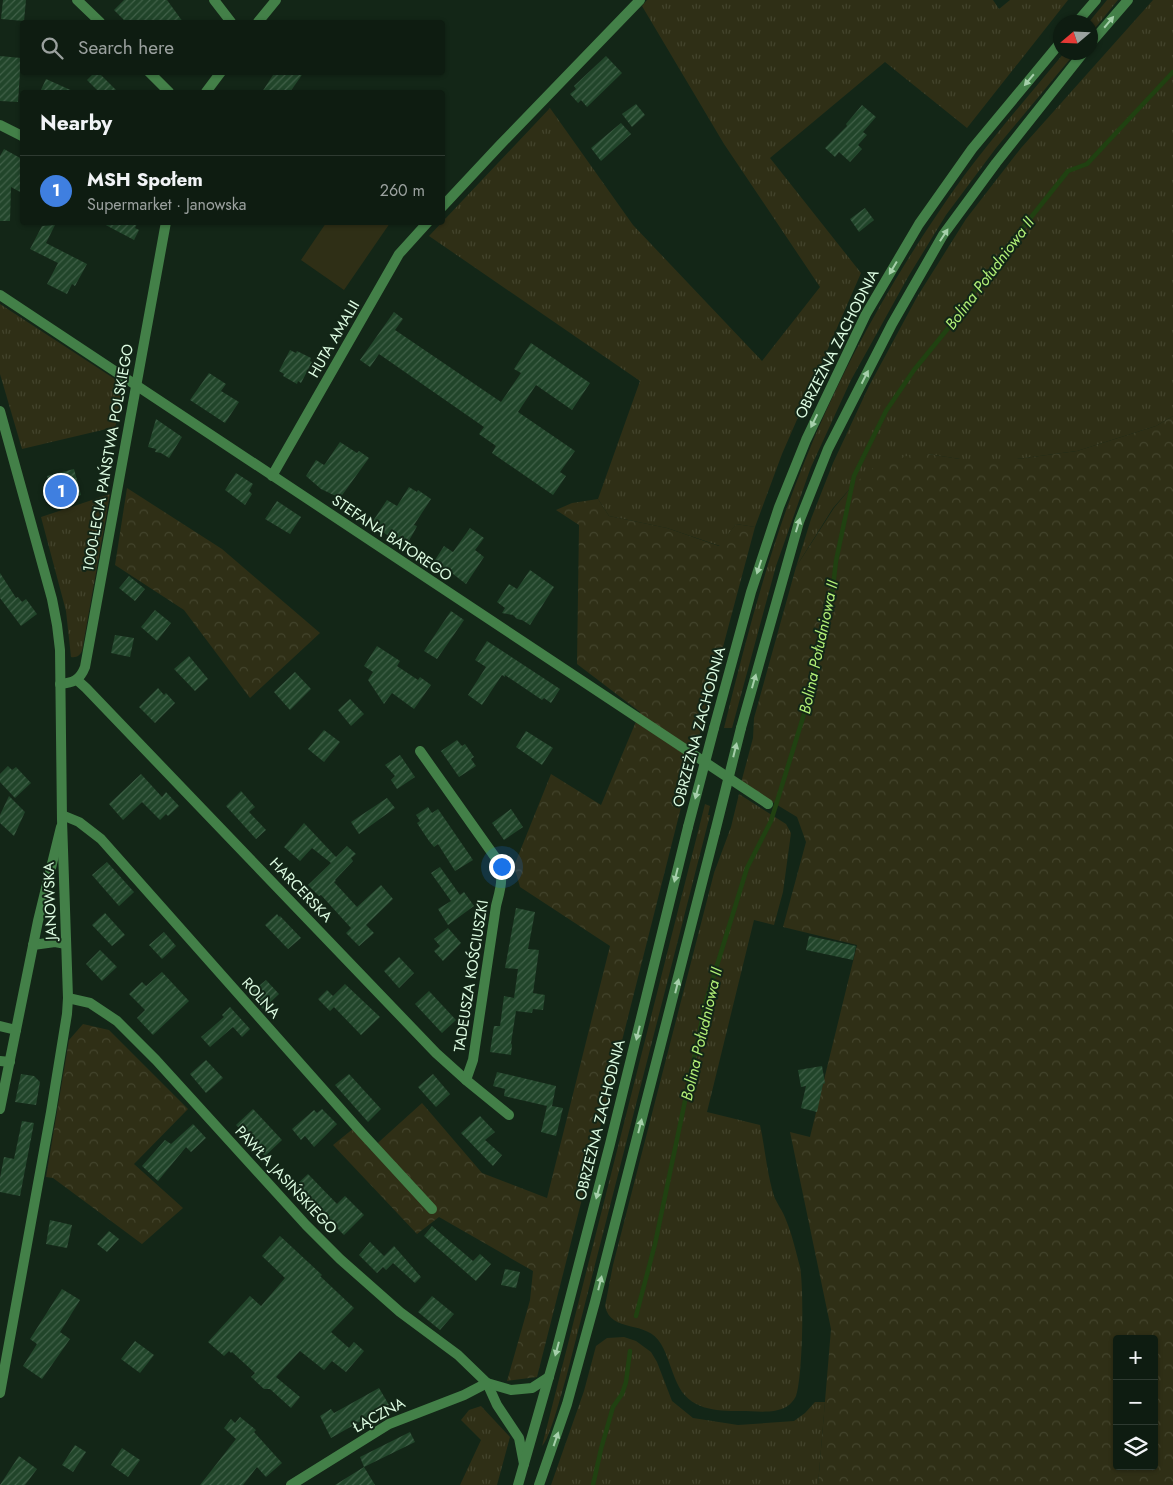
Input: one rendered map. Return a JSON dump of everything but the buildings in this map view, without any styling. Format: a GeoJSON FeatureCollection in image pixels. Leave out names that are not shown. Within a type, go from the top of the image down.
{"type":"FeatureCollection","features":[{"type":"Feature","properties":{"kind":"street"},"geometry":{"type":"LineString","coordinates":[[78,0],[98,20]]}},
{"type":"Feature","properties":{"kind":"street"},"geometry":{"type":"LineString","coordinates":[[214,0],[229,20]]}},
{"type":"Feature","properties":{"kind":"street"},"geometry":{"type":"LineString","coordinates":[[260,20],[276,0]]}},
{"type":"Feature","properties":{"kind":"street"},"geometry":{"type":"LineString","coordinates":[[445,204],[640,0]]}},
{"type":"Feature","properties":{"kind":"street"},"geometry":{"type":"LineString","coordinates":[[1098,35],[1128,0]]}},
{"type":"Feature","properties":{"kind":"street"},"geometry":{"type":"LineString","coordinates":[[1083,15],[1093,3]]}},
{"type":"Feature","properties":{"kind":"street","name":"OBRZEŻNA ZACHODNIA"},"geometry":{"type":"LineString","coordinates":[[518,1485],[549,1377],[608,1154],[714,728],[751,592],[779,508],[806,440],[866,314],[919,224],[967,156],[1053,51]]}},
{"type":"Feature","properties":{"kind":"street"},"geometry":{"type":"LineString","coordinates":[[539,1485],[567,1404],[595,1302],[741,728],[799,522],[828,449],[892,324],[943,235],[996,163],[1078,60]]}},
{"type":"Feature","properties":{"kind":"street"},"geometry":{"type":"LineString","coordinates":[[153,75],[167,90]]}},
{"type":"Feature","properties":{"kind":"street"},"geometry":{"type":"LineString","coordinates":[[207,90],[218,75]]}},
{"type":"Feature","properties":{"kind":"street"},"geometry":{"type":"LineString","coordinates":[[0,125],[20,135]]}},
{"type":"Feature","properties":{"kind":"street","name":"1000-LECIA PAŃSTWA POLSKIEGO"},"geometry":{"type":"LineString","coordinates":[[77,680],[85,667],[165,225]]}},
{"type":"Feature","properties":{"kind":"street","name":"HUTA AMALII"},"geometry":{"type":"LineString","coordinates":[[272,476],[399,254],[425,225]]}},
{"type":"Feature","properties":{"kind":"street","name":"STEFANA BATOREGO"},"geometry":{"type":"LineString","coordinates":[[0,295],[768,804]]}},
{"type":"Feature","properties":{"kind":"street","name":"JANOWSKA"},"geometry":{"type":"LineString","coordinates":[[0,411],[52,599],[57,624],[60,650],[62,818],[68,998],[51,1112],[0,1393]]}},
{"type":"Feature","properties":{"kind":"street"},"geometry":{"type":"LineString","coordinates":[[60,684],[77,680]]}},
{"type":"Feature","properties":{"kind":"street","name":"HARCERSKA"},"geometry":{"type":"LineString","coordinates":[[77,680],[436,1053],[509,1116]]}},
{"type":"Feature","properties":{"kind":"street","name":"TADEUSZA KOŚCIUSZKI"},"geometry":{"type":"LineString","coordinates":[[420,750],[495,857],[502,871],[502,884],[496,906],[473,1060],[466,1080]]}},
{"type":"Feature","properties":{"kind":"street"},"geometry":{"type":"LineString","coordinates":[[0,1109],[5,1062],[16,1030],[33,944],[62,818]]}},
{"type":"Feature","properties":{"kind":"street","name":"ROLNA"},"geometry":{"type":"LineString","coordinates":[[62,818],[79,822],[100,839],[432,1209]]}},
{"type":"Feature","properties":{"kind":"street"},"geometry":{"type":"LineString","coordinates":[[33,944],[56,942],[66,944]]}},
{"type":"Feature","properties":{"kind":"street","name":"PAWŁA JASIŃSKIEGO"},"geometry":{"type":"LineString","coordinates":[[68,998],[90,1003],[117,1021],[156,1060],[299,1218],[340,1259],[400,1312],[458,1355],[487,1383],[498,1405],[519,1438],[524,1464]]}},
{"type":"Feature","properties":{"kind":"street"},"geometry":{"type":"LineString","coordinates":[[0,1026],[16,1030]]}},
{"type":"Feature","properties":{"kind":"street","name":"PAWŁA JASIŃSKIEGO"},"geometry":{"type":"LineString","coordinates":[[487,1383],[511,1390],[532,1388],[549,1377]]}},
{"type":"Feature","properties":{"kind":"street","name":"ŁĄCZNA"},"geometry":{"type":"LineString","coordinates":[[291,1485],[389,1424],[464,1395],[487,1383]]}},
{"type":"Feature","properties":{"kind":"green space"},"geometry":{"type":"Polygon","coordinates":[[[647,0],[993,0],[999,9],[1010,0],[1068,0],[1056,15],[1053,15],[1053,19],[967,128],[885,62],[770,158],[861,273],[782,454],[755,527],[736,524],[720,546],[667,528],[609,516],[598,499],[640,381],[429,236],[439,225],[445,225],[445,219],[550,108],[633,225],[762,361],[820,287],[724,144],[642,6],[647,0]]]}},
{"type":"Feature","properties":{"kind":"green space"},"geometry":{"type":"Polygon","coordinates":[[[1107,0],[1118,0],[1098,24],[1098,15],[1095,15],[1107,0]]]}},
{"type":"Feature","properties":{"kind":"green space"},"geometry":{"type":"Polygon","coordinates":[[[1153,0],[1173,0],[1173,416],[1156,426],[1077,451],[1017,459],[960,459],[928,454],[854,484],[833,508],[796,567],[811,519],[833,463],[869,386],[917,297],[966,219],[1021,148],[1153,0]]]}},
{"type":"Feature","properties":{"kind":"green space"},"geometry":{"type":"Polygon","coordinates":[[[1058,60],[1069,60],[996,148],[946,215],[908,277],[851,380],[811,467],[776,566],[732,728],[724,728],[769,561],[791,495],[817,431],[863,336],[898,275],[951,195],[998,133],[1058,60]]]}},
{"type":"Feature","properties":{"kind":"green space"},"geometry":{"type":"Polygon","coordinates":[[[325,225],[389,225],[344,290],[301,260],[325,225]]]}},
{"type":"Feature","properties":{"kind":"green space"},"geometry":{"type":"Polygon","coordinates":[[[0,304],[127,387],[115,427],[22,449],[0,374],[0,304]]]}},
{"type":"Feature","properties":{"kind":"green space"},"geometry":{"type":"Polygon","coordinates":[[[1173,416],[1173,1485],[818,1485],[831,1329],[790,1132],[810,1137],[857,945],[783,927],[806,842],[797,817],[741,783],[753,738],[754,718],[796,567],[834,508],[854,484],[874,467],[898,457],[928,454],[960,459],[1017,459],[1077,451],[1156,426],[1173,416]]]}},
{"type":"Feature","properties":{"kind":"green space"},"geometry":{"type":"Polygon","coordinates":[[[127,488],[222,549],[320,633],[250,698],[184,610],[115,565],[127,488]]]}},
{"type":"Feature","properties":{"kind":"green space"},"geometry":{"type":"Polygon","coordinates":[[[110,494],[82,651],[78,656],[71,657],[66,611],[41,517],[110,494]]]}},
{"type":"Feature","properties":{"kind":"green space"},"geometry":{"type":"Polygon","coordinates":[[[598,499],[609,516],[667,528],[719,546],[736,524],[755,527],[696,748],[537,1377],[507,1381],[530,1300],[533,1271],[439,1217],[417,1234],[333,1145],[354,1128],[370,1150],[422,1103],[482,1173],[547,1198],[610,946],[520,887],[514,866],[551,774],[601,805],[640,712],[577,664],[579,525],[556,510],[572,503],[598,499]]]}},
{"type":"Feature","properties":{"kind":"green space"},"geometry":{"type":"Polygon","coordinates":[[[739,794],[786,824],[791,833],[783,892],[774,925],[754,920],[707,1112],[760,1125],[775,1199],[788,1225],[800,1267],[802,1332],[800,1370],[796,1396],[786,1407],[776,1411],[764,1412],[712,1409],[696,1404],[688,1399],[677,1383],[661,1344],[655,1336],[647,1331],[614,1320],[609,1315],[605,1306],[613,1265],[714,873],[731,827],[739,794]]]}},
{"type":"Feature","properties":{"kind":"green space"},"geometry":{"type":"Polygon","coordinates":[[[705,804],[710,806],[708,815],[710,815],[566,1378],[552,1425],[542,1446],[705,804]]]}},
{"type":"Feature","properties":{"kind":"green space"},"geometry":{"type":"Polygon","coordinates":[[[83,1024],[109,1030],[188,1109],[134,1164],[183,1208],[142,1244],[53,1178],[46,1177],[69,1040],[83,1024]]]}},
{"type":"Feature","properties":{"kind":"green space"},"geometry":{"type":"Polygon","coordinates":[[[624,1337],[636,1341],[651,1352],[657,1362],[672,1401],[693,1418],[738,1425],[794,1421],[815,1402],[825,1402],[818,1485],[551,1485],[584,1391],[596,1346],[607,1338],[624,1337]]]}},
{"type":"Feature","properties":{"kind":"green space"},"geometry":{"type":"Polygon","coordinates":[[[481,1406],[510,1437],[497,1485],[460,1485],[481,1440],[461,1420],[469,1410],[481,1406]]]}},
{"type":"Feature","properties":{"kind":"waterway","name":"Bolina Południowa II"},"geometry":{"type":"LineString","coordinates":[[636,1316],[655,1244],[706,1001],[747,868],[771,821],[809,698],[831,604],[836,561],[854,476],[886,411],[914,370],[950,326],[978,286],[1010,250],[1024,226],[1068,171],[1087,164],[1173,72]]}},
{"type":"Feature","properties":{"kind":"waterway","name":"Bolina Południowa II"},"geometry":{"type":"LineString","coordinates":[[593,1485],[613,1407],[622,1394],[626,1382],[630,1351]]}},
{"type":"Feature","properties":{"kind":"place","name":"MSH Społem"},"geometry":{"type":"Point","coordinates":[61,491]}}]}
